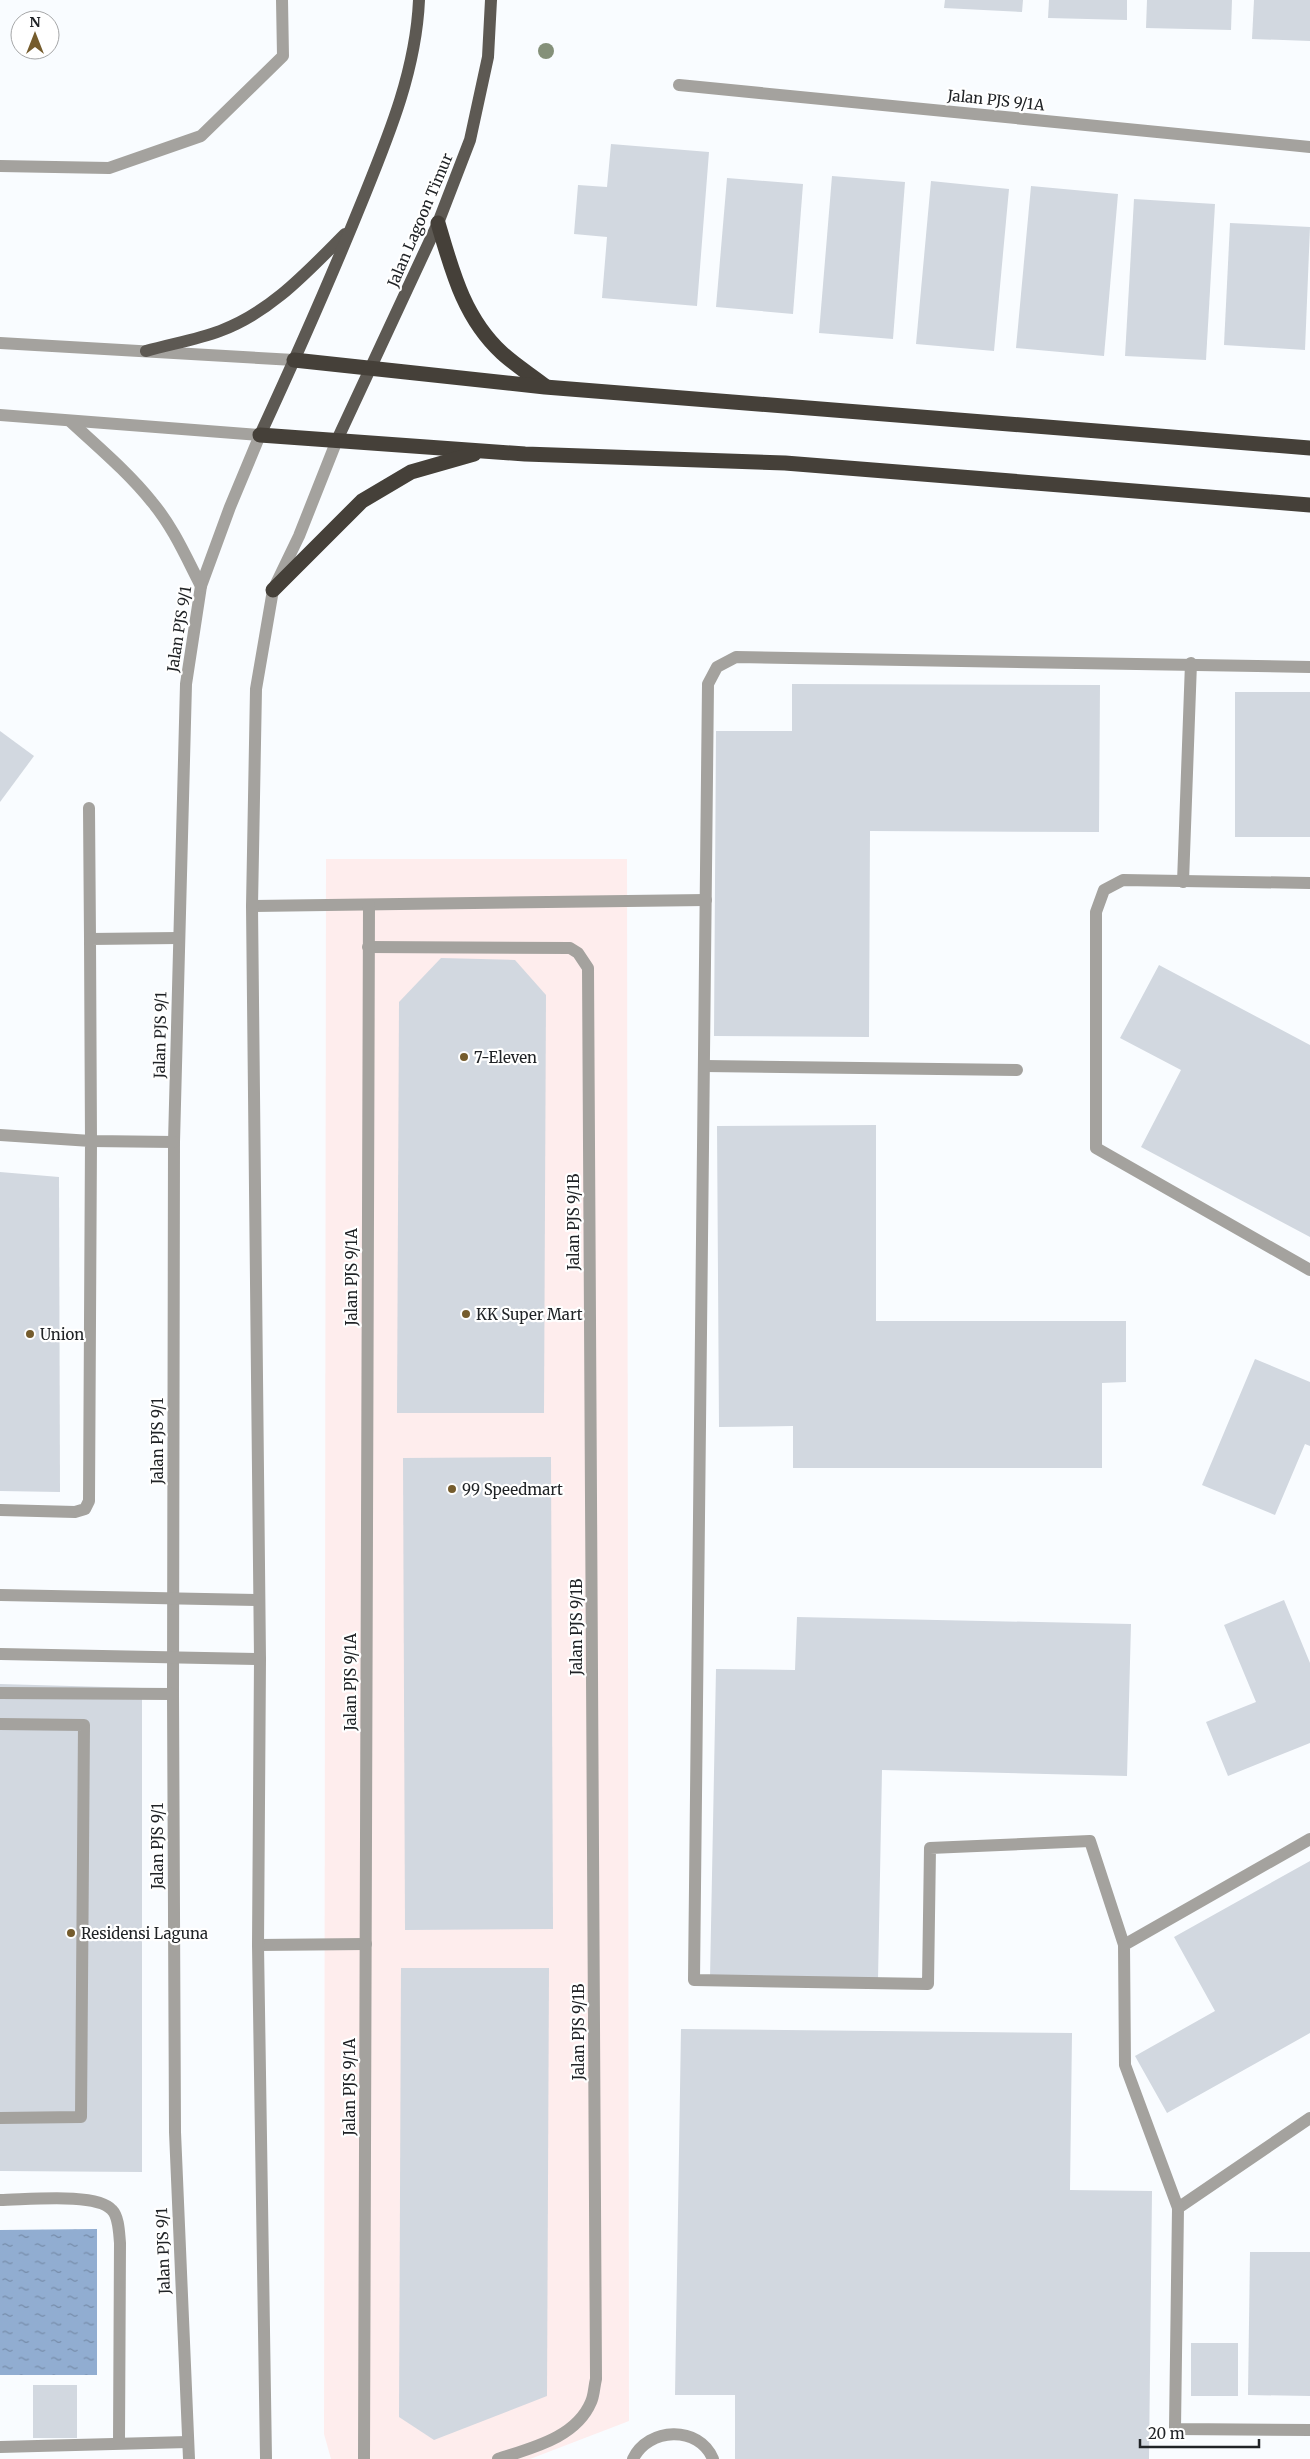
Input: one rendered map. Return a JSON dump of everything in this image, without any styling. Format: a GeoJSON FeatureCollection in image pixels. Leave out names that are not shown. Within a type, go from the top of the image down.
{"type":"FeatureCollection","features":[{"type":"Feature","properties":{"kind":"highway"},"geometry":{"type":"LineString","coordinates":[[438,224],[455,282],[474,320],[501,353],[545,387]]}},
{"type":"Feature","properties":{"kind":"highway"},"geometry":{"type":"LineString","coordinates":[[294,360],[545,387],[1310,448]]}},
{"type":"Feature","properties":{"kind":"highway"},"geometry":{"type":"LineString","coordinates":[[260,434],[485,451],[785,463],[1310,505]]}},
{"type":"Feature","properties":{"kind":"highway"},"geometry":{"type":"LineString","coordinates":[[273,590],[362,501],[411,472],[485,451]]}},
{"type":"Feature","properties":{"kind":"main road"},"geometry":{"type":"LineString","coordinates":[[260,434],[351,228],[396,116],[410,66],[419,0]]}},
{"type":"Feature","properties":{"kind":"main road","name":"Jalan Lagoon Timur"},"geometry":{"type":"LineString","coordinates":[[337,440],[438,224],[470,140],[488,57],[491,0]]}},
{"type":"Feature","properties":{"kind":"main road"},"geometry":{"type":"LineString","coordinates":[[146,351],[219,332],[260,312],[290,288],[351,228]]}},
{"type":"Feature","properties":{"kind":"street"},"geometry":{"type":"LineString","coordinates":[[0,166],[109,168],[201,136],[283,56],[282,0]]}},
{"type":"Feature","properties":{"kind":"street","name":"Jalan PJS 9/1A"},"geometry":{"type":"LineString","coordinates":[[679,85],[1310,146]]}},
{"type":"Feature","properties":{"kind":"street"},"geometry":{"type":"LineString","coordinates":[[0,343],[294,360]]}},
{"type":"Feature","properties":{"kind":"street"},"geometry":{"type":"LineString","coordinates":[[0,415],[260,434]]}},
{"type":"Feature","properties":{"kind":"street"},"geometry":{"type":"LineString","coordinates":[[70,421],[123,469],[153,503],[178,541],[201,586]]}},
{"type":"Feature","properties":{"kind":"street","name":"Jalan PJS 9/1"},"geometry":{"type":"LineString","coordinates":[[189,2459],[174,2132],[173,1694],[174,1142],[186,684],[201,586],[230,507],[260,434]]}},
{"type":"Feature","properties":{"kind":"street"},"geometry":{"type":"LineString","coordinates":[[266,2459],[258,1945],[260,1659],[252,906],[256,689],[273,590],[299,536],[337,440]]}},
{"type":"Feature","properties":{"kind":"street"},"geometry":{"type":"LineString","coordinates":[[1310,667],[1191,663],[736,657],[717,667],[708,684],[694,1980],[928,1984],[930,1848],[1090,1841],[1124,1946],[1125,2065],[1178,2208],[1176,2429],[1310,2430]]}},
{"type":"Feature","properties":{"kind":"street"},"geometry":{"type":"LineString","coordinates":[[1183,882],[1191,663]]}},
{"type":"Feature","properties":{"kind":"street"},"geometry":{"type":"LineString","coordinates":[[0,1510],[75,1512],[85,1509],[89,1501],[92,1141],[89,808]]}},
{"type":"Feature","properties":{"kind":"street"},"geometry":{"type":"LineString","coordinates":[[1310,883],[1123,880],[1104,890],[1096,912],[1096,1148],[1310,1270]]}},
{"type":"Feature","properties":{"kind":"street"},"geometry":{"type":"LineString","coordinates":[[252,906],[706,900]]}},
{"type":"Feature","properties":{"kind":"street","name":"Jalan PJS 9/1A"},"geometry":{"type":"LineString","coordinates":[[364,2459],[369,904]]}},
{"type":"Feature","properties":{"kind":"street"},"geometry":{"type":"LineString","coordinates":[[90,939],[178,938]]}},
{"type":"Feature","properties":{"kind":"street","name":"Jalan PJS 9/1B"},"geometry":{"type":"LineString","coordinates":[[368,947],[570,948],[584,960],[588,968],[596,2379],[592,2402],[582,2417],[569,2430],[546,2442],[498,2459]]}},
{"type":"Feature","properties":{"kind":"street"},"geometry":{"type":"LineString","coordinates":[[705,1066],[1017,1070]]}},
{"type":"Feature","properties":{"kind":"street"},"geometry":{"type":"LineString","coordinates":[[0,1135],[92,1141],[174,1142]]}},
{"type":"Feature","properties":{"kind":"street"},"geometry":{"type":"LineString","coordinates":[[0,1595],[259,1600]]}},
{"type":"Feature","properties":{"kind":"street"},"geometry":{"type":"LineString","coordinates":[[0,1654],[260,1659]]}},
{"type":"Feature","properties":{"kind":"street"},"geometry":{"type":"LineString","coordinates":[[0,1693],[173,1694]]}},
{"type":"Feature","properties":{"kind":"street"},"geometry":{"type":"LineString","coordinates":[[0,1724],[84,1725],[81,2117],[0,2118]]}},
{"type":"Feature","properties":{"kind":"street"},"geometry":{"type":"LineString","coordinates":[[1124,1946],[1310,1839]]}},
{"type":"Feature","properties":{"kind":"street"},"geometry":{"type":"LineString","coordinates":[[258,1945],[366,1944]]}},
{"type":"Feature","properties":{"kind":"street"},"geometry":{"type":"LineString","coordinates":[[1178,2208],[1310,2118]]}},
{"type":"Feature","properties":{"kind":"street"},"geometry":{"type":"LineString","coordinates":[[0,2200],[87,2198],[103,2202],[114,2211],[120,2243],[119,2442]]}},
{"type":"Feature","properties":{"kind":"street"},"geometry":{"type":"LineString","coordinates":[[633,2459],[646,2442],[659,2436],[673,2434],[688,2436],[702,2444],[713,2459]]}},
{"type":"Feature","properties":{"kind":"street"},"geometry":{"type":"LineString","coordinates":[[0,2447],[119,2442],[188,2442]]}},
{"type":"Feature","properties":{"kind":"shaded area"},"geometry":{"type":"Polygon","coordinates":[[[326,859],[627,859],[629,2421],[530,2459],[331,2459],[324,2434],[326,859]]]}},
{"type":"Feature","properties":{"kind":"water"},"geometry":{"type":"Polygon","coordinates":[[[97,2229],[97,2375],[0,2375],[0,2230],[97,2229]]]}},
{"type":"Feature","properties":{"kind":"building"},"geometry":{"type":"Polygon","coordinates":[[[945,0],[1023,0],[1022,12],[944,8],[945,0]]]}},
{"type":"Feature","properties":{"kind":"building"},"geometry":{"type":"Polygon","coordinates":[[[1049,0],[1127,0],[1127,20],[1048,18],[1049,0]]]}},
{"type":"Feature","properties":{"kind":"building"},"geometry":{"type":"Polygon","coordinates":[[[1147,0],[1232,0],[1231,30],[1146,28],[1147,0]]]}},
{"type":"Feature","properties":{"kind":"building"},"geometry":{"type":"Polygon","coordinates":[[[1254,0],[1310,0],[1310,41],[1252,39],[1254,0]]]}},
{"type":"Feature","properties":{"kind":"building"},"geometry":{"type":"Polygon","coordinates":[[[611,144],[709,152],[697,306],[602,298],[607,237],[574,234],[578,185],[607,187],[611,144]]]}},
{"type":"Feature","properties":{"kind":"building"},"geometry":{"type":"Polygon","coordinates":[[[832,176],[905,182],[893,339],[819,333],[832,176]]]}},
{"type":"Feature","properties":{"kind":"building"},"geometry":{"type":"Polygon","coordinates":[[[727,178],[803,184],[793,314],[716,307],[727,178]]]}},
{"type":"Feature","properties":{"kind":"building"},"geometry":{"type":"Polygon","coordinates":[[[931,181],[1009,189],[994,351],[916,344],[931,181]]]}},
{"type":"Feature","properties":{"kind":"building"},"geometry":{"type":"Polygon","coordinates":[[[1031,186],[1118,194],[1104,356],[1016,348],[1031,186]]]}},
{"type":"Feature","properties":{"kind":"building"},"geometry":{"type":"Polygon","coordinates":[[[1134,199],[1215,204],[1206,360],[1125,356],[1134,199]]]}},
{"type":"Feature","properties":{"kind":"building"},"geometry":{"type":"Polygon","coordinates":[[[1230,223],[1310,227],[1305,350],[1224,345],[1230,223]]]}},
{"type":"Feature","properties":{"kind":"building"},"geometry":{"type":"Polygon","coordinates":[[[792,684],[1100,685],[1099,832],[870,831],[869,1037],[714,1036],[716,731],[792,731],[792,684]]]}},
{"type":"Feature","properties":{"kind":"building"},"geometry":{"type":"Polygon","coordinates":[[[1235,692],[1310,692],[1310,837],[1235,837],[1235,692]]]}},
{"type":"Feature","properties":{"kind":"building"},"geometry":{"type":"Polygon","coordinates":[[[0,731],[34,756],[0,802],[0,731]]]}},
{"type":"Feature","properties":{"kind":"building"},"geometry":{"type":"Polygon","coordinates":[[[441,958],[515,960],[546,995],[544,1413],[397,1413],[399,1002],[441,958]]]}},
{"type":"Feature","properties":{"kind":"building"},"geometry":{"type":"Polygon","coordinates":[[[1159,965],[1310,1045],[1310,1237],[1141,1147],[1181,1070],[1120,1038],[1159,965]]]}},
{"type":"Feature","properties":{"kind":"building"},"geometry":{"type":"Polygon","coordinates":[[[876,1125],[876,1321],[1126,1321],[1126,1382],[1102,1383],[1102,1468],[793,1468],[793,1426],[719,1427],[717,1126],[876,1125]]]}},
{"type":"Feature","properties":{"kind":"building","name":"Union"},"geometry":{"type":"Polygon","coordinates":[[[0,1172],[59,1177],[60,1492],[0,1491],[0,1172]]]}},
{"type":"Feature","properties":{"kind":"building"},"geometry":{"type":"Polygon","coordinates":[[[1255,1359],[1310,1382],[1310,1446],[1305,1444],[1275,1515],[1202,1485],[1255,1359]]]}},
{"type":"Feature","properties":{"kind":"building"},"geometry":{"type":"Polygon","coordinates":[[[551,1457],[553,1929],[405,1930],[403,1458],[551,1457]]]}},
{"type":"Feature","properties":{"kind":"building"},"geometry":{"type":"Polygon","coordinates":[[[1284,1600],[1310,1663],[1310,1743],[1228,1776],[1206,1722],[1256,1702],[1224,1625],[1284,1600]]]}},
{"type":"Feature","properties":{"kind":"building"},"geometry":{"type":"Polygon","coordinates":[[[797,1617],[1131,1624],[1127,1776],[882,1770],[878,1980],[710,1978],[716,1669],[795,1670],[797,1617]]]}},
{"type":"Feature","properties":{"kind":"building","name":"Residensi Laguna"},"geometry":{"type":"Polygon","coordinates":[[[0,1684],[142,1688],[142,2172],[0,2171],[0,1684]]]}},
{"type":"Feature","properties":{"kind":"building"},"geometry":{"type":"Polygon","coordinates":[[[1310,1861],[1310,2033],[1167,2113],[1135,2056],[1215,2011],[1174,1937],[1310,1861]]]}},
{"type":"Feature","properties":{"kind":"building"},"geometry":{"type":"Polygon","coordinates":[[[401,1968],[549,1968],[547,2396],[434,2440],[399,2417],[401,1968]]]}},
{"type":"Feature","properties":{"kind":"building"},"geometry":{"type":"Polygon","coordinates":[[[681,2029],[1072,2033],[1070,2190],[1152,2191],[1149,2459],[735,2459],[735,2395],[675,2395],[681,2029]]]}},
{"type":"Feature","properties":{"kind":"building"},"geometry":{"type":"Polygon","coordinates":[[[1250,2252],[1310,2252],[1310,2396],[1248,2395],[1250,2252]]]}},
{"type":"Feature","properties":{"kind":"building"},"geometry":{"type":"Polygon","coordinates":[[[1191,2343],[1238,2343],[1238,2396],[1191,2396],[1191,2343]]]}},
{"type":"Feature","properties":{"kind":"building"},"geometry":{"type":"Polygon","coordinates":[[[33,2385],[77,2385],[77,2438],[33,2438],[33,2385]]]}},
{"type":"Feature","properties":{"kind":"place","name":"7-Eleven"},"geometry":{"type":"Point","coordinates":[464,1057]}},
{"type":"Feature","properties":{"kind":"place","name":"KK Super Mart"},"geometry":{"type":"Point","coordinates":[466,1314]}},
{"type":"Feature","properties":{"kind":"place","name":"Union"},"geometry":{"type":"Point","coordinates":[30,1334]}},
{"type":"Feature","properties":{"kind":"place","name":"99 Speedmart"},"geometry":{"type":"Point","coordinates":[452,1489]}},
{"type":"Feature","properties":{"kind":"place","name":"Residensi Laguna"},"geometry":{"type":"Point","coordinates":[71,1933]}}]}
